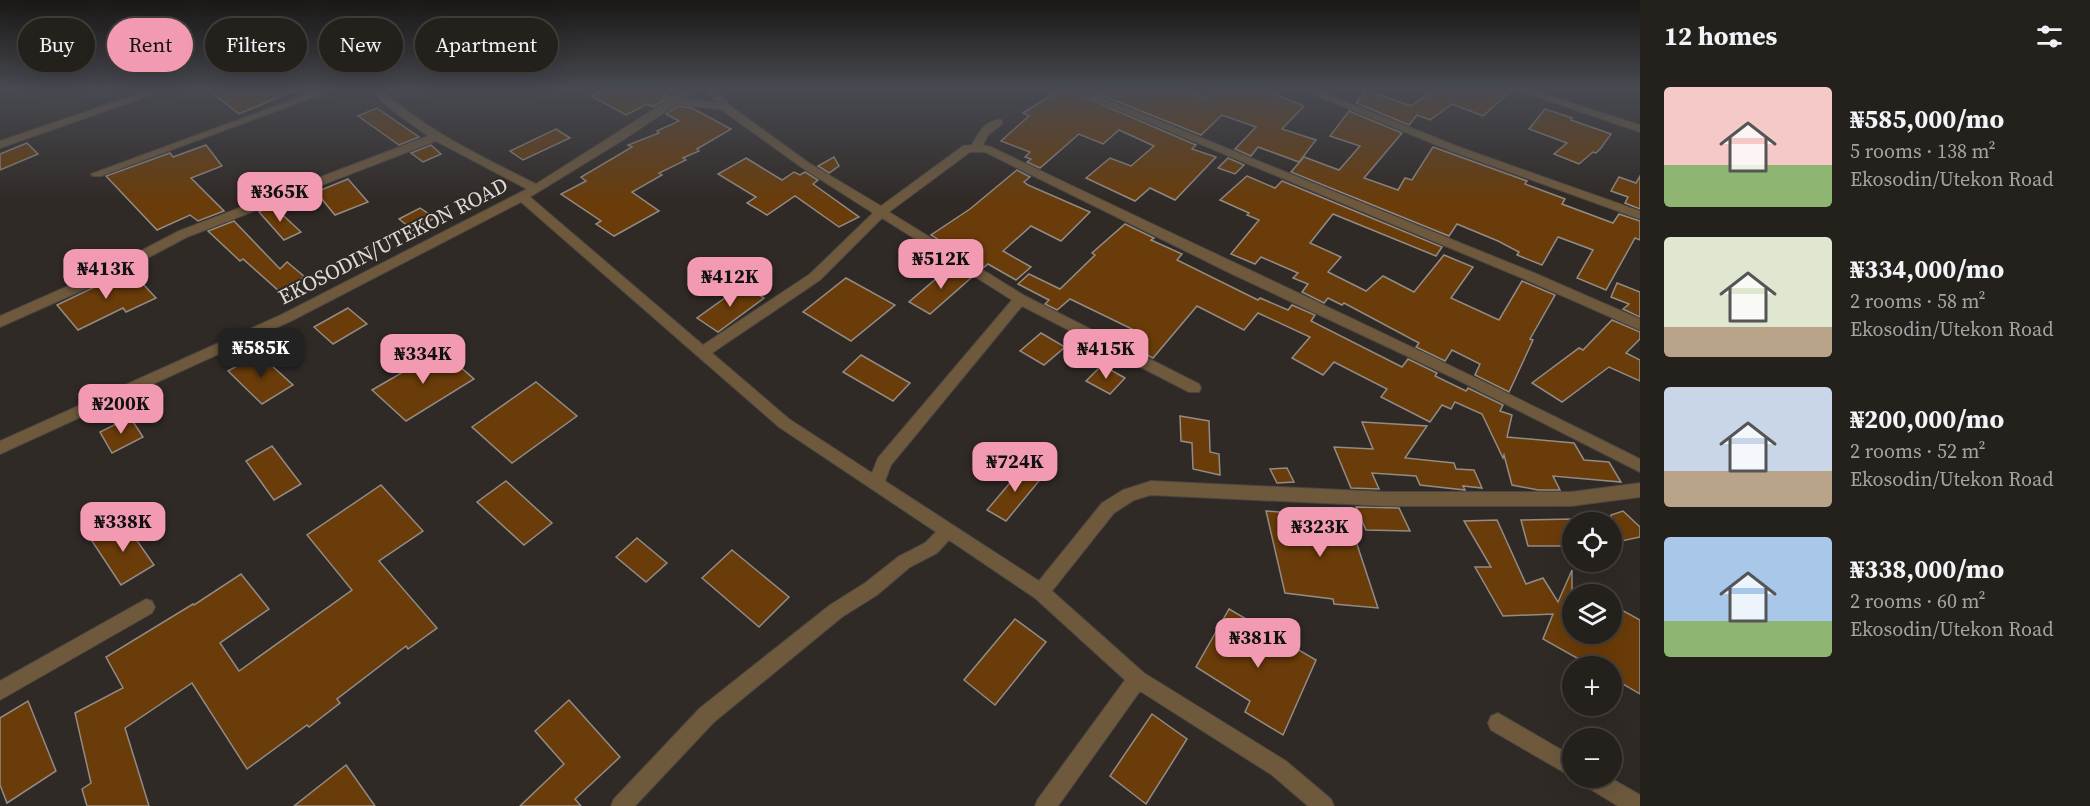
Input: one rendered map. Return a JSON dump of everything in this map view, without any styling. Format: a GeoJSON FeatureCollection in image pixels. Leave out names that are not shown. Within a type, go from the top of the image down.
{"type":"FeatureCollection","features":[{"type":"Feature","properties":{"kind":"street"},"geometry":{"type":"LineString","coordinates":[[0,145],[50,127]]}},
{"type":"Feature","properties":{"kind":"street"},"geometry":{"type":"LineString","coordinates":[[97,174],[228,127]]}},
{"type":"Feature","properties":{"kind":"street"},"geometry":{"type":"LineString","coordinates":[[424,127],[529,193],[702,353],[784,423],[1041,592],[1137,679],[1279,768],[1324,806]]}},
{"type":"Feature","properties":{"kind":"street","name":"EKOSODIN/UTEKON ROAD"},"geometry":{"type":"LineString","coordinates":[[0,448],[286,318],[529,193],[619,138],[633,127]]}},
{"type":"Feature","properties":{"kind":"street"},"geometry":{"type":"LineString","coordinates":[[752,127],[805,165],[1020,299],[1194,388]]}},
{"type":"Feature","properties":{"kind":"street"},"geometry":{"type":"LineString","coordinates":[[977,147],[983,133],[992,127]]}},
{"type":"Feature","properties":{"kind":"street"},"geometry":{"type":"LineString","coordinates":[[1165,127],[1527,275],[1640,325]]}},
{"type":"Feature","properties":{"kind":"street"},"geometry":{"type":"LineString","coordinates":[[1399,127],[1640,215]]}},
{"type":"Feature","properties":{"kind":"street"},"geometry":{"type":"LineString","coordinates":[[0,322],[105,275],[183,234],[438,136]]}},
{"type":"Feature","properties":{"kind":"street"},"geometry":{"type":"LineString","coordinates":[[702,353],[815,277],[881,212],[967,148],[977,147],[987,149],[1235,270],[1465,377],[1640,466]]}},
{"type":"Feature","properties":{"kind":"street"},"geometry":{"type":"LineString","coordinates":[[876,485],[884,462],[1020,299]]}},
{"type":"Feature","properties":{"kind":"street"},"geometry":{"type":"LineString","coordinates":[[1041,592],[1108,508],[1129,495],[1151,488],[1386,499],[1571,499],[1640,490]]}},
{"type":"Feature","properties":{"kind":"street"},"geometry":{"type":"LineString","coordinates":[[621,806],[708,715],[836,611],[871,589],[904,562],[931,548],[948,530]]}},
{"type":"Feature","properties":{"kind":"street"},"geometry":{"type":"LineString","coordinates":[[0,691],[146,607]]}},
{"type":"Feature","properties":{"kind":"street"},"geometry":{"type":"LineString","coordinates":[[1046,806],[1137,679]]}},
{"type":"Feature","properties":{"kind":"street"},"geometry":{"type":"LineString","coordinates":[[1498,723],[1562,761]]}},
{"type":"Feature","properties":{"kind":"street"},"geometry":{"type":"LineString","coordinates":[[1608,788],[1638,806]]}},
{"type":"Feature","properties":{"kind":"building"},"geometry":{"type":"Polygon","coordinates":[[[373,127],[404,127],[419,137],[399,145],[373,127]]]}},
{"type":"Feature","properties":{"kind":"building"},"geometry":{"type":"Polygon","coordinates":[[[667,127],[727,127],[731,129],[697,149],[699,151],[683,158],[686,160],[659,173],[662,175],[632,192],[659,211],[614,236],[596,224],[601,221],[561,194],[586,181],[581,177],[632,147],[628,145],[659,133],[657,131],[667,127]]]}},
{"type":"Feature","properties":{"kind":"building"},"geometry":{"type":"Polygon","coordinates":[[[1017,127],[1153,127],[1196,145],[1192,149],[1216,157],[1175,200],[1150,188],[1135,201],[1086,178],[1110,158],[1131,166],[1154,146],[1119,130],[1103,144],[1079,134],[1040,168],[1027,162],[1031,159],[1025,157],[1030,152],[1001,141],[1017,127]]]}},
{"type":"Feature","properties":{"kind":"building"},"geometry":{"type":"Polygon","coordinates":[[[1180,127],[1210,127],[1201,135],[1180,127]]]}},
{"type":"Feature","properties":{"kind":"building"},"geometry":{"type":"Polygon","coordinates":[[[1256,127],[1284,127],[1282,129],[1316,140],[1299,162],[1258,147],[1251,156],[1235,149],[1256,127]]]}},
{"type":"Feature","properties":{"kind":"building"},"geometry":{"type":"Polygon","coordinates":[[[1337,127],[1387,127],[1402,133],[1364,178],[1398,190],[1405,178],[1412,180],[1433,147],[1527,181],[1525,184],[1565,199],[1562,204],[1613,223],[1619,214],[1640,221],[1640,240],[1635,238],[1606,290],[1577,278],[1593,250],[1558,237],[1542,265],[1517,255],[1519,252],[1498,241],[1457,224],[1449,236],[1291,172],[1304,157],[1339,170],[1360,146],[1330,136],[1337,127]]]}},
{"type":"Feature","properties":{"kind":"building"},"geometry":{"type":"Polygon","coordinates":[[[1531,127],[1590,127],[1611,134],[1596,153],[1593,152],[1579,164],[1554,154],[1567,143],[1529,129],[1531,127]]]}},
{"type":"Feature","properties":{"kind":"building"},"geometry":{"type":"Polygon","coordinates":[[[556,129],[570,138],[523,160],[510,151],[556,129]]]}},
{"type":"Feature","properties":{"kind":"building"},"geometry":{"type":"Polygon","coordinates":[[[27,143],[38,154],[0,170],[0,154],[27,143]]]}},
{"type":"Feature","properties":{"kind":"building"},"geometry":{"type":"Polygon","coordinates":[[[206,145],[222,166],[191,178],[224,211],[198,221],[190,215],[157,230],[106,176],[170,153],[173,157],[206,145]]]}},
{"type":"Feature","properties":{"kind":"building"},"geometry":{"type":"Polygon","coordinates":[[[431,145],[441,154],[423,162],[411,153],[431,145]]]}},
{"type":"Feature","properties":{"kind":"building"},"geometry":{"type":"Polygon","coordinates":[[[834,157],[839,166],[829,173],[818,166],[834,157]]]}},
{"type":"Feature","properties":{"kind":"building"},"geometry":{"type":"Polygon","coordinates":[[[746,158],[782,180],[794,172],[800,175],[805,172],[818,180],[813,184],[859,217],[839,227],[795,196],[767,215],[747,203],[756,197],[718,174],[746,158]]]}},
{"type":"Feature","properties":{"kind":"building"},"geometry":{"type":"Polygon","coordinates":[[[1228,158],[1244,165],[1235,174],[1218,168],[1228,158]]]}},
{"type":"Feature","properties":{"kind":"building"},"geometry":{"type":"Polygon","coordinates":[[[1017,170],[1030,177],[1024,182],[1028,185],[1090,212],[1061,241],[1031,226],[1003,251],[1031,267],[1016,280],[988,264],[983,268],[931,235],[970,209],[1017,170]]]}},
{"type":"Feature","properties":{"kind":"building"},"geometry":{"type":"Polygon","coordinates":[[[1247,176],[1275,188],[1282,181],[1442,247],[1436,256],[1333,214],[1310,243],[1341,257],[1328,272],[1366,291],[1383,276],[1414,292],[1444,255],[1473,267],[1451,298],[1499,320],[1522,281],[1555,295],[1530,339],[1533,340],[1509,392],[1475,375],[1480,364],[1452,350],[1445,361],[1416,347],[1419,343],[1344,303],[1342,305],[1328,298],[1324,303],[1302,292],[1308,284],[1293,278],[1298,273],[1261,257],[1255,264],[1231,254],[1259,220],[1220,200],[1247,176]]]}},
{"type":"Feature","properties":{"kind":"building"},"geometry":{"type":"Polygon","coordinates":[[[1640,176],[1640,209],[1625,203],[1628,197],[1611,191],[1619,177],[1636,183],[1640,176]]]}},
{"type":"Feature","properties":{"kind":"building"},"geometry":{"type":"Polygon","coordinates":[[[348,179],[368,202],[335,215],[316,192],[348,179]]]}},
{"type":"Feature","properties":{"kind":"building"},"geometry":{"type":"Polygon","coordinates":[[[248,184],[262,197],[250,201],[241,190],[248,184]]]}},
{"type":"Feature","properties":{"kind":"building"},"geometry":{"type":"Polygon","coordinates":[[[273,206],[301,232],[284,240],[259,212],[273,206]]]}},
{"type":"Feature","properties":{"kind":"building"},"geometry":{"type":"Polygon","coordinates":[[[420,208],[435,218],[413,230],[399,219],[420,208]]]}},
{"type":"Feature","properties":{"kind":"building"},"geometry":{"type":"Polygon","coordinates":[[[234,221],[280,269],[287,262],[305,277],[279,291],[243,259],[240,261],[208,231],[234,221]]]}},
{"type":"Feature","properties":{"kind":"building"},"geometry":{"type":"Polygon","coordinates":[[[1125,224],[1154,238],[1151,240],[1182,254],[1177,260],[1258,300],[1260,298],[1288,310],[1292,305],[1315,315],[1311,321],[1402,367],[1408,359],[1437,373],[1435,376],[1466,391],[1468,388],[1503,405],[1500,411],[1512,415],[1507,437],[1574,443],[1584,460],[1609,462],[1621,482],[1553,476],[1560,490],[1538,490],[1512,485],[1504,455],[1503,458],[1482,414],[1455,402],[1451,409],[1442,405],[1430,422],[1381,397],[1387,389],[1334,362],[1323,375],[1292,358],[1310,337],[1258,313],[1244,330],[1197,306],[1153,358],[1121,342],[1132,329],[1070,299],[1057,310],[1045,304],[1049,300],[1018,284],[1029,274],[1060,289],[1095,255],[1092,253],[1125,224]]]}},
{"type":"Feature","properties":{"kind":"building"},"geometry":{"type":"Polygon","coordinates":[[[952,265],[972,277],[930,314],[909,302],[952,265]]]}},
{"type":"Feature","properties":{"kind":"building"},"geometry":{"type":"Polygon","coordinates":[[[130,270],[156,298],[126,312],[123,308],[78,330],[57,305],[130,270]]]}},
{"type":"Feature","properties":{"kind":"building"},"geometry":{"type":"Polygon","coordinates":[[[846,278],[895,305],[851,341],[803,312],[846,278]]]}},
{"type":"Feature","properties":{"kind":"building"},"geometry":{"type":"Polygon","coordinates":[[[1617,283],[1640,292],[1640,317],[1623,309],[1629,304],[1611,297],[1617,283]]]}},
{"type":"Feature","properties":{"kind":"building"},"geometry":{"type":"Polygon","coordinates":[[[743,285],[764,298],[718,332],[697,318],[743,285]]]}},
{"type":"Feature","properties":{"kind":"building"},"geometry":{"type":"Polygon","coordinates":[[[348,308],[367,324],[333,344],[314,327],[348,308]]]}},
{"type":"Feature","properties":{"kind":"building"},"geometry":{"type":"Polygon","coordinates":[[[1612,320],[1640,332],[1640,339],[1626,353],[1640,360],[1640,381],[1609,367],[1562,402],[1532,383],[1579,348],[1583,350],[1612,320]]]}},
{"type":"Feature","properties":{"kind":"building"},"geometry":{"type":"Polygon","coordinates":[[[1041,333],[1065,347],[1044,365],[1020,351],[1041,333]]]}},
{"type":"Feature","properties":{"kind":"building"},"geometry":{"type":"Polygon","coordinates":[[[441,350],[474,379],[406,421],[372,390],[441,350]]]}},
{"type":"Feature","properties":{"kind":"building"},"geometry":{"type":"Polygon","coordinates":[[[259,354],[293,385],[262,404],[228,371],[259,354]]]}},
{"type":"Feature","properties":{"kind":"building"},"geometry":{"type":"Polygon","coordinates":[[[861,355],[910,383],[893,401],[843,372],[861,355]]]}},
{"type":"Feature","properties":{"kind":"building"},"geometry":{"type":"Polygon","coordinates":[[[1102,365],[1125,378],[1110,394],[1086,381],[1102,365]]]}},
{"type":"Feature","properties":{"kind":"building"},"geometry":{"type":"Polygon","coordinates":[[[536,382],[577,416],[512,463],[472,427],[536,382]]]}},
{"type":"Feature","properties":{"kind":"building"},"geometry":{"type":"Polygon","coordinates":[[[1180,416],[1209,421],[1210,452],[1219,454],[1220,475],[1193,469],[1192,443],[1181,441],[1180,416]]]}},
{"type":"Feature","properties":{"kind":"building"},"geometry":{"type":"Polygon","coordinates":[[[130,417],[143,437],[112,453],[100,432],[130,417]]]}},
{"type":"Feature","properties":{"kind":"building"},"geometry":{"type":"Polygon","coordinates":[[[1362,422],[1427,426],[1405,458],[1454,463],[1456,469],[1474,470],[1482,488],[1463,486],[1465,490],[1420,485],[1416,476],[1372,473],[1379,489],[1351,488],[1334,447],[1373,449],[1362,422]]]}},
{"type":"Feature","properties":{"kind":"building"},"geometry":{"type":"Polygon","coordinates":[[[272,446],[301,484],[274,500],[246,461],[272,446]]]}},
{"type":"Feature","properties":{"kind":"building"},"geometry":{"type":"Polygon","coordinates":[[[1025,465],[1043,476],[1006,521],[987,510],[1025,465]]]}},
{"type":"Feature","properties":{"kind":"building"},"geometry":{"type":"Polygon","coordinates":[[[1287,468],[1294,482],[1277,483],[1270,469],[1287,468]]]}},
{"type":"Feature","properties":{"kind":"building"},"geometry":{"type":"Polygon","coordinates":[[[506,481],[552,523],[524,545],[477,502],[506,481]]]}},
{"type":"Feature","properties":{"kind":"building"},"geometry":{"type":"Polygon","coordinates":[[[381,485],[423,531],[379,561],[437,628],[408,649],[406,646],[337,699],[340,703],[309,727],[307,725],[247,769],[192,683],[125,728],[149,806],[87,806],[82,789],[91,783],[75,713],[123,688],[106,657],[241,574],[269,609],[220,643],[239,671],[352,590],[307,535],[381,485]]]}},
{"type":"Feature","properties":{"kind":"building"},"geometry":{"type":"Polygon","coordinates":[[[1356,507],[1399,508],[1410,531],[1366,530],[1356,507]]]}},
{"type":"Feature","properties":{"kind":"building"},"geometry":{"type":"Polygon","coordinates":[[[1266,511],[1348,517],[1378,608],[1334,604],[1333,599],[1285,593],[1266,511]]]}},
{"type":"Feature","properties":{"kind":"building"},"geometry":{"type":"Polygon","coordinates":[[[1623,511],[1640,527],[1640,537],[1622,541],[1622,512],[1620,512],[1623,511]]]}},
{"type":"Feature","properties":{"kind":"building"},"geometry":{"type":"Polygon","coordinates":[[[1562,519],[1562,546],[1528,546],[1521,520],[1562,519]]]}},
{"type":"Feature","properties":{"kind":"building"},"geometry":{"type":"Polygon","coordinates":[[[1497,520],[1526,584],[1543,578],[1558,602],[1562,593],[1562,644],[1622,644],[1622,610],[1640,620],[1640,694],[1622,683],[1622,656],[1573,656],[1543,639],[1553,614],[1503,616],[1475,567],[1491,567],[1464,521],[1497,520]]]}},
{"type":"Feature","properties":{"kind":"building"},"geometry":{"type":"Polygon","coordinates":[[[124,522],[154,565],[121,585],[92,541],[124,522]]]}},
{"type":"Feature","properties":{"kind":"building"},"geometry":{"type":"Polygon","coordinates":[[[637,538],[667,563],[646,582],[616,557],[637,538]]]}},
{"type":"Feature","properties":{"kind":"building"},"geometry":{"type":"Polygon","coordinates":[[[732,550],[789,597],[759,627],[702,578],[732,550]]]}},
{"type":"Feature","properties":{"kind":"building"},"geometry":{"type":"Polygon","coordinates":[[[1571,572],[1572,584],[1566,584],[1571,572]]]}},
{"type":"Feature","properties":{"kind":"building"},"geometry":{"type":"Polygon","coordinates":[[[1229,609],[1316,660],[1283,735],[1245,712],[1250,701],[1196,667],[1229,609]]]}},
{"type":"Feature","properties":{"kind":"building"},"geometry":{"type":"Polygon","coordinates":[[[1015,619],[1046,642],[995,705],[964,680],[1015,619]]]}},
{"type":"Feature","properties":{"kind":"building"},"geometry":{"type":"Polygon","coordinates":[[[569,700],[620,757],[575,799],[581,806],[520,806],[564,764],[535,731],[569,700]]]}},
{"type":"Feature","properties":{"kind":"building"},"geometry":{"type":"Polygon","coordinates":[[[28,701],[56,771],[7,803],[0,785],[0,718],[28,701]]]}},
{"type":"Feature","properties":{"kind":"building"},"geometry":{"type":"Polygon","coordinates":[[[1152,714],[1187,739],[1146,804],[1110,776],[1152,714]]]}},
{"type":"Feature","properties":{"kind":"building"},"geometry":{"type":"Polygon","coordinates":[[[346,765],[375,806],[294,806],[346,765]]]}}]}
